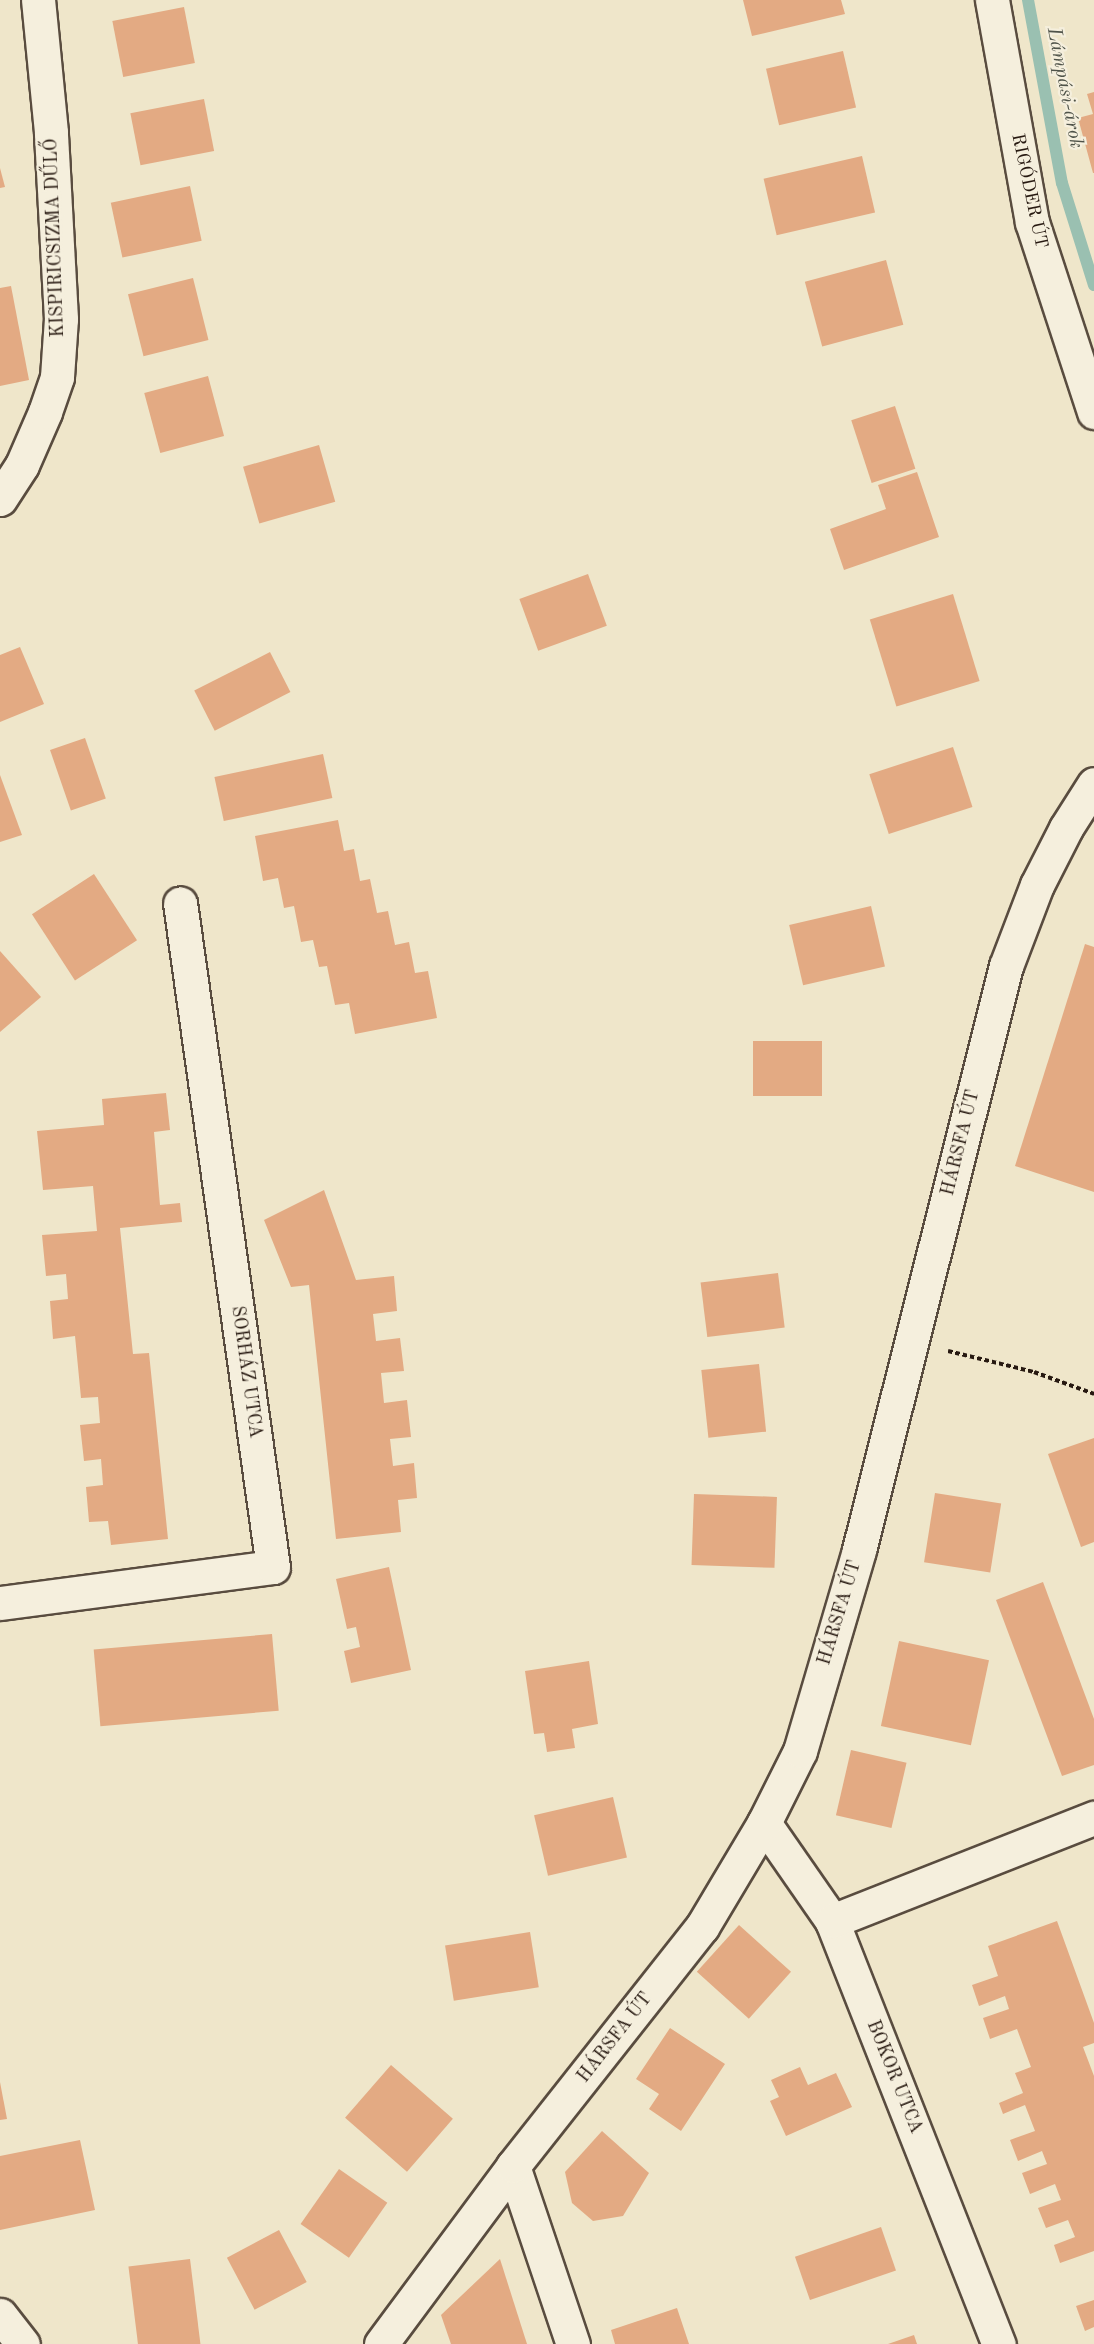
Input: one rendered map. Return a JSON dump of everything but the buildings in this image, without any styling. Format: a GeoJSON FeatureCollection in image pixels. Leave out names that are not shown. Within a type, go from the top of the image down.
{"type":"FeatureCollection","features":[{"type":"Feature","properties":{"kind":"street","name":"KISPIRICSIZMA DŰLŐ"},"geometry":{"type":"LineString","coordinates":[[0,499],[22,465],[57,377],[60,319],[53,155],[38,0]]}},
{"type":"Feature","properties":{"kind":"street","name":"RIGÓDER ÚT"},"geometry":{"type":"LineString","coordinates":[[992,0],[1032,222],[1094,412]]}},
{"type":"Feature","properties":{"kind":"street","name":"HÁRSFA ÚT"},"geometry":{"type":"LineString","coordinates":[[381,2344],[513,2166],[702,1927],[764,1823],[800,1751],[859,1550],[1006,966],[1036,885],[1066,828],[1094,784]]}},
{"type":"Feature","properties":{"kind":"street","name":"SORHÁZ UTCA"},"geometry":{"type":"LineString","coordinates":[[0,1603],[273,1567],[180,903]]}},
{"type":"Feature","properties":{"kind":"street"},"geometry":{"type":"LineString","coordinates":[[832,1921],[1094,1818]]}},
{"type":"Feature","properties":{"kind":"street","name":"BOKOR UTCA"},"geometry":{"type":"LineString","coordinates":[[764,1823],[832,1921],[999,2344]]}},
{"type":"Feature","properties":{"kind":"street"},"geometry":{"type":"LineString","coordinates":[[513,2166],[573,2344]]}},
{"type":"Feature","properties":{"kind":"street"},"geometry":{"type":"LineString","coordinates":[[0,2315],[23,2344]]}},
{"type":"Feature","properties":{"kind":"path"},"geometry":{"type":"LineString","coordinates":[[911,1342],[1034,1372],[1094,1394]]}},
{"type":"Feature","properties":{"kind":"waterway","name":"Lámpási-árok"},"geometry":{"type":"LineString","coordinates":[[1028,0],[1062,183],[1094,285]]}}]}
